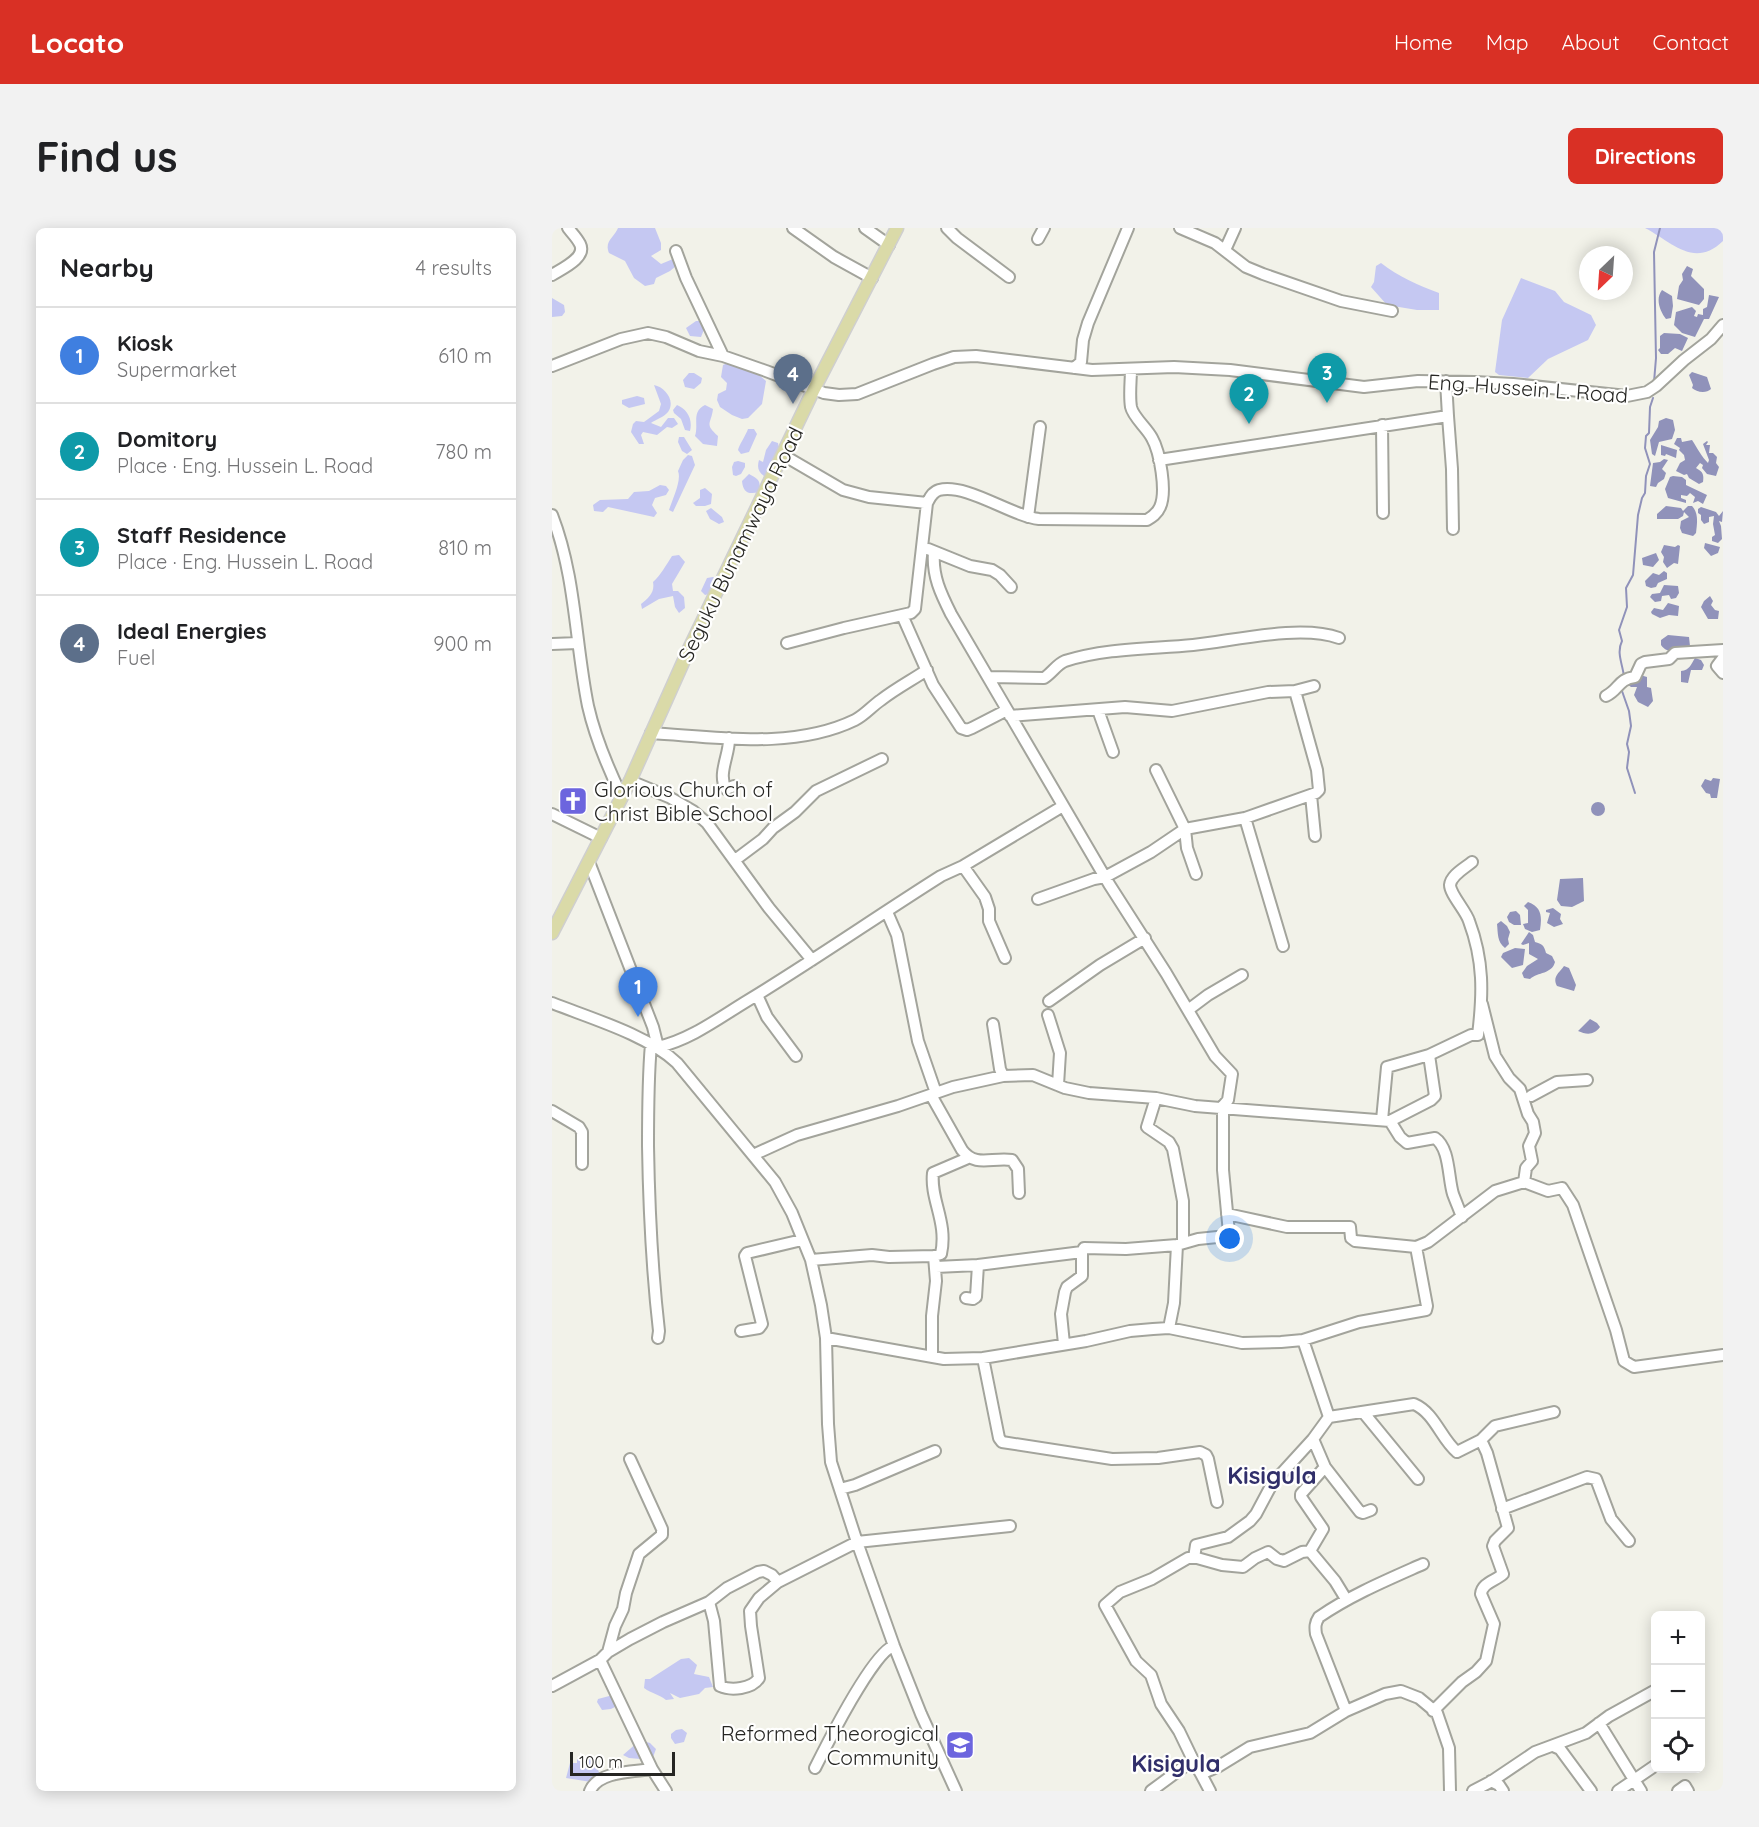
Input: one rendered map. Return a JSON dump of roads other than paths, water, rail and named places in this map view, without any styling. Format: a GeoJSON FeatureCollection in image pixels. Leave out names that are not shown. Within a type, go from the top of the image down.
{"type":"FeatureCollection","features":[{"type":"Feature","properties":{"kind":"main road","name":"Seguku Bunamwaya Road"},"geometry":{"type":"LineString","coordinates":[[552,933],[630,781],[689,649],[814,389],[897,228]]}},
{"type":"Feature","properties":{"kind":"street"},"geometry":{"type":"LineString","coordinates":[[552,275],[579,257],[582,251],[581,245],[568,228]]}},
{"type":"Feature","properties":{"kind":"street"},"geometry":{"type":"LineString","coordinates":[[793,228],[834,257],[872,278]]}},
{"type":"Feature","properties":{"kind":"street"},"geometry":{"type":"LineString","coordinates":[[865,228],[889,245]]}},
{"type":"Feature","properties":{"kind":"street"},"geometry":{"type":"LineString","coordinates":[[947,228],[1009,277]]}},
{"type":"Feature","properties":{"kind":"street"},"geometry":{"type":"LineString","coordinates":[[1038,240],[1044,228]]}},
{"type":"Feature","properties":{"kind":"street"},"geometry":{"type":"LineString","coordinates":[[1074,368],[1081,362],[1083,340],[1088,323],[1128,228]]}},
{"type":"Feature","properties":{"kind":"street"},"geometry":{"type":"LineString","coordinates":[[1180,228],[1225,250],[1246,267],[1263,274],[1341,301],[1392,311]]}},
{"type":"Feature","properties":{"kind":"street"},"geometry":{"type":"LineString","coordinates":[[1225,250],[1235,228]]}},
{"type":"Feature","properties":{"kind":"street"},"geometry":{"type":"LineString","coordinates":[[676,250],[686,278],[723,356]]}},
{"type":"Feature","properties":{"kind":"street","name":"Eng. Hussein L. Road"},"geometry":{"type":"LineString","coordinates":[[552,366],[621,339],[648,333],[666,337],[699,351],[723,356],[802,383],[824,393],[857,394],[914,370],[954,357],[965,356],[1105,370],[1174,367],[1230,370],[1364,387],[1418,381],[1446,381],[1513,384],[1627,396],[1637,395],[1656,386],[1711,339],[1723,325]]}},
{"type":"Feature","properties":{"kind":"street"},"geometry":{"type":"LineString","coordinates":[[1711,339],[1723,344]]}},
{"type":"Feature","properties":{"kind":"street"},"geometry":{"type":"LineString","coordinates":[[787,643],[911,613],[917,604],[927,503],[931,495],[939,490],[952,490],[983,498],[1038,519],[1147,520],[1154,516],[1160,507],[1162,498],[1159,460],[1153,440],[1131,407],[1131,369]]}},
{"type":"Feature","properties":{"kind":"street"},"geometry":{"type":"LineString","coordinates":[[1446,381],[1452,469],[1453,529]]}},
{"type":"Feature","properties":{"kind":"street"},"geometry":{"type":"LineString","coordinates":[[1159,460],[1448,416]]}},
{"type":"Feature","properties":{"kind":"street"},"geometry":{"type":"LineString","coordinates":[[1382,425],[1383,513]]}},
{"type":"Feature","properties":{"kind":"street"},"geometry":{"type":"LineString","coordinates":[[1028,517],[1040,427]]}},
{"type":"Feature","properties":{"kind":"street"},"geometry":{"type":"LineString","coordinates":[[783,455],[843,490],[869,497],[927,503]]}},
{"type":"Feature","properties":{"kind":"street"},"geometry":{"type":"LineString","coordinates":[[552,515],[562,542],[571,580],[588,708],[622,797]]}},
{"type":"Feature","properties":{"kind":"street"},"geometry":{"type":"LineString","coordinates":[[922,546],[970,566],[992,570],[1011,587]]}},
{"type":"Feature","properties":{"kind":"street"},"geometry":{"type":"LineString","coordinates":[[811,1260],[872,1255],[978,1265],[1082,1252],[1084,1248],[1126,1249],[1180,1244],[1198,1239],[1227,1236],[1229,1233],[1223,1170],[1222,1108],[1228,1100],[1232,1074],[1215,1056],[1105,877],[951,614],[936,584],[934,552]]}},
{"type":"Feature","properties":{"kind":"street"},"geometry":{"type":"LineString","coordinates":[[902,615],[933,685],[961,728],[967,730],[1009,713],[1125,707],[1172,711],[1268,692],[1295,691],[1314,686]]}},
{"type":"Feature","properties":{"kind":"street"},"geometry":{"type":"LineString","coordinates":[[990,678],[1044,678],[1063,662],[1106,653],[1194,645],[1272,634],[1302,633],[1339,638]]}},
{"type":"Feature","properties":{"kind":"street"},"geometry":{"type":"LineString","coordinates":[[552,644],[578,643]]}},
{"type":"Feature","properties":{"kind":"street"},"geometry":{"type":"LineString","coordinates":[[1606,696],[1622,679],[1635,677],[1641,664],[1645,662],[1669,659],[1675,653],[1723,650]]}},
{"type":"Feature","properties":{"kind":"street"},"geometry":{"type":"LineString","coordinates":[[1723,658],[1717,666],[1723,673]]}},
{"type":"Feature","properties":{"kind":"street"},"geometry":{"type":"LineString","coordinates":[[651,733],[729,738],[790,738],[824,732],[857,719],[882,699],[927,670]]}},
{"type":"Feature","properties":{"kind":"street"},"geometry":{"type":"LineString","coordinates":[[1038,899],[1105,877],[1151,852],[1185,829],[1245,818],[1311,795],[1319,790],[1318,776],[1295,691]]}},
{"type":"Feature","properties":{"kind":"street"},"geometry":{"type":"LineString","coordinates":[[1098,710],[1113,752]]}},
{"type":"Feature","properties":{"kind":"street"},"geometry":{"type":"LineString","coordinates":[[729,738],[729,749],[722,780],[726,789],[734,786]]}},
{"type":"Feature","properties":{"kind":"street"},"geometry":{"type":"LineString","coordinates":[[735,860],[795,812],[816,791],[882,759]]}},
{"type":"Feature","properties":{"kind":"street"},"geometry":{"type":"LineString","coordinates":[[1156,770],[1185,829],[1187,848],[1196,874]]}},
{"type":"Feature","properties":{"kind":"street"},"geometry":{"type":"LineString","coordinates":[[630,781],[669,797],[693,811],[707,823],[769,908],[812,960]]}},
{"type":"Feature","properties":{"kind":"street"},"geometry":{"type":"LineString","coordinates":[[1311,795],[1315,836]]}},
{"type":"Feature","properties":{"kind":"street"},"geometry":{"type":"LineString","coordinates":[[654,1046],[672,1044],[686,1038],[933,881],[963,866],[1063,806]]}},
{"type":"Feature","properties":{"kind":"street"},"geometry":{"type":"LineString","coordinates":[[552,814],[601,838]]}},
{"type":"Feature","properties":{"kind":"street"},"geometry":{"type":"LineString","coordinates":[[1245,818],[1283,946]]}},
{"type":"Feature","properties":{"kind":"street"},"geometry":{"type":"LineString","coordinates":[[589,862],[653,1027],[654,1046],[648,1076],[649,1183],[658,1338]]}},
{"type":"Feature","properties":{"kind":"street"},"geometry":{"type":"LineString","coordinates":[[1462,1217],[1439,1141],[1435,1138],[1407,1143],[1386,1121],[1387,1067],[1429,1055],[1471,1035],[1478,1035],[1482,980],[1475,939],[1469,919],[1451,890],[1450,884],[1452,878],[1472,862]]}},
{"type":"Feature","properties":{"kind":"street"},"geometry":{"type":"LineString","coordinates":[[963,866],[985,897],[989,909],[988,921],[1005,958]]}},
{"type":"Feature","properties":{"kind":"street"},"geometry":{"type":"LineString","coordinates":[[887,912],[897,935],[918,1041],[933,1094],[968,1158],[978,1161],[999,1158],[1012,1160],[1018,1169],[1019,1193]]}},
{"type":"Feature","properties":{"kind":"street"},"geometry":{"type":"LineString","coordinates":[[1049,1001],[1100,965],[1144,938]]}},
{"type":"Feature","properties":{"kind":"street"},"geometry":{"type":"LineString","coordinates":[[1188,1010],[1208,994],[1242,975]]}},
{"type":"Feature","properties":{"kind":"street"},"geometry":{"type":"LineString","coordinates":[[757,995],[767,1017],[796,1056]]}},
{"type":"Feature","properties":{"kind":"street"},"geometry":{"type":"LineString","coordinates":[[552,1003],[665,1051],[776,1182],[811,1260],[826,1338],[831,1462],[894,1646],[921,1714],[956,1791]]}},
{"type":"Feature","properties":{"kind":"street"},"geometry":{"type":"LineString","coordinates":[[1482,1004],[1495,1056],[1509,1078],[1520,1089],[1533,1122],[1535,1133],[1529,1146],[1532,1161],[1526,1168],[1524,1182]]}},
{"type":"Feature","properties":{"kind":"street"},"geometry":{"type":"LineString","coordinates":[[1048,1015],[1060,1053],[1058,1084]]}},
{"type":"Feature","properties":{"kind":"street"},"geometry":{"type":"LineString","coordinates":[[993,1024],[1003,1076]]}},
{"type":"Feature","properties":{"kind":"street"},"geometry":{"type":"LineString","coordinates":[[753,1155],[797,1135],[933,1094],[1003,1076],[1033,1075],[1089,1093],[1156,1098],[1195,1106],[1386,1121],[1435,1096],[1429,1055]]}},
{"type":"Feature","properties":{"kind":"street"},"geometry":{"type":"LineString","coordinates":[[1531,1096],[1557,1082],[1587,1080]]}},
{"type":"Feature","properties":{"kind":"street"},"geometry":{"type":"LineString","coordinates":[[1156,1098],[1147,1127],[1169,1142],[1173,1149],[1183,1201],[1174,1303],[1169,1328]]}},
{"type":"Feature","properties":{"kind":"street"},"geometry":{"type":"LineString","coordinates":[[552,1111],[579,1127],[582,1132],[582,1164]]}},
{"type":"Feature","properties":{"kind":"street"},"geometry":{"type":"LineString","coordinates":[[932,1357],[935,1262],[941,1254],[944,1242],[933,1173],[968,1158]]}},
{"type":"Feature","properties":{"kind":"street"},"geometry":{"type":"LineString","coordinates":[[1227,1214],[1287,1227],[1350,1227],[1351,1238],[1355,1241],[1416,1247],[1428,1242],[1495,1191],[1524,1182],[1548,1191],[1562,1188],[1573,1205],[1616,1330],[1624,1361],[1634,1367],[1723,1354]]}},
{"type":"Feature","properties":{"kind":"street"},"geometry":{"type":"LineString","coordinates":[[741,1331],[759,1328],[762,1324],[745,1256],[747,1253],[802,1240]]}},
{"type":"Feature","properties":{"kind":"street"},"geometry":{"type":"LineString","coordinates":[[826,1338],[944,1359],[983,1358],[1130,1331],[1169,1328],[1242,1343],[1303,1340],[1359,1322],[1426,1310],[1416,1247]]}},
{"type":"Feature","properties":{"kind":"street"},"geometry":{"type":"LineString","coordinates":[[1064,1344],[1062,1302],[1067,1287],[1082,1276],[1082,1252]]}},
{"type":"Feature","properties":{"kind":"street"},"geometry":{"type":"LineString","coordinates":[[966,1298],[976,1297],[978,1265]]}},
{"type":"Feature","properties":{"kind":"street"},"geometry":{"type":"LineString","coordinates":[[1303,1340],[1329,1417]]}},
{"type":"Feature","properties":{"kind":"street"},"geometry":{"type":"LineString","coordinates":[[983,1358],[1002,1442],[1112,1459],[1158,1458],[1200,1452],[1208,1459],[1216,1502]]}},
{"type":"Feature","properties":{"kind":"street"},"geometry":{"type":"LineString","coordinates":[[1194,1558],[1196,1545],[1228,1536],[1250,1521],[1272,1484],[1313,1439],[1329,1417],[1414,1404],[1423,1409],[1455,1450],[1460,1452],[1481,1440],[1495,1426],[1554,1412]]}},
{"type":"Feature","properties":{"kind":"street"},"geometry":{"type":"LineString","coordinates":[[1363,1412],[1418,1479]]}},
{"type":"Feature","properties":{"kind":"street"},"geometry":{"type":"LineString","coordinates":[[1313,1439],[1325,1467],[1360,1512],[1363,1514],[1371,1510]]}},
{"type":"Feature","properties":{"kind":"street"},"geometry":{"type":"LineString","coordinates":[[1433,1711],[1462,1682],[1483,1666],[1494,1624],[1482,1590],[1485,1585],[1503,1574],[1493,1546],[1508,1528],[1490,1461],[1481,1440]]}},
{"type":"Feature","properties":{"kind":"street"},"geometry":{"type":"LineString","coordinates":[[840,1489],[855,1485],[935,1451]]}},
{"type":"Feature","properties":{"kind":"street"},"geometry":{"type":"LineString","coordinates":[[608,1652],[639,1554],[662,1535],[662,1529],[630,1459]]}},
{"type":"Feature","properties":{"kind":"street"},"geometry":{"type":"LineString","coordinates":[[1310,1551],[1323,1529],[1302,1502],[1301,1494],[1325,1467]]}},
{"type":"Feature","properties":{"kind":"street"},"geometry":{"type":"LineString","coordinates":[[1502,1509],[1587,1477],[1596,1479],[1611,1519],[1629,1541]]}},
{"type":"Feature","properties":{"kind":"street"},"geometry":{"type":"LineString","coordinates":[[709,1602],[714,1621],[720,1686],[733,1689],[751,1685],[759,1678],[750,1626],[750,1611],[778,1581],[857,1542],[1010,1526]]}},
{"type":"Feature","properties":{"kind":"street"},"geometry":{"type":"LineString","coordinates":[[1210,1791],[1179,1731],[1161,1704],[1151,1675],[1136,1661],[1105,1605],[1120,1592],[1152,1579],[1188,1558],[1243,1567],[1268,1552],[1284,1561],[1302,1552],[1310,1551]]}},
{"type":"Feature","properties":{"kind":"street"},"geometry":{"type":"LineString","coordinates":[[1310,1551],[1335,1581],[1346,1599]]}},
{"type":"Feature","properties":{"kind":"street"},"geometry":{"type":"LineString","coordinates":[[1346,1711],[1314,1626],[1319,1617],[1346,1599],[1423,1563]]}},
{"type":"Feature","properties":{"kind":"street"},"geometry":{"type":"LineString","coordinates":[[554,1681],[600,1660],[608,1652],[663,1622],[709,1602],[727,1588],[758,1572],[764,1571],[778,1581]]}},
{"type":"Feature","properties":{"kind":"street"},"geometry":{"type":"LineString","coordinates":[[815,1768],[862,1682],[887,1648],[894,1646]]}},
{"type":"Feature","properties":{"kind":"street"},"geometry":{"type":"LineString","coordinates":[[600,1660],[652,1769],[666,1791]]}},
{"type":"Feature","properties":{"kind":"street"},"geometry":{"type":"LineString","coordinates":[[1201,1774],[1250,1747],[1310,1733],[1346,1711],[1394,1691],[1412,1694],[1437,1713],[1449,1748],[1450,1791]]}},
{"type":"Feature","properties":{"kind":"street"},"geometry":{"type":"LineString","coordinates":[[1473,1791],[1535,1752],[1586,1733],[1651,1693]]}},
{"type":"Feature","properties":{"kind":"street"},"geometry":{"type":"LineString","coordinates":[[1599,1724],[1641,1791]]}},
{"type":"Feature","properties":{"kind":"street"},"geometry":{"type":"LineString","coordinates":[[1552,1746],[1560,1749],[1591,1791]]}},
{"type":"Feature","properties":{"kind":"street"},"geometry":{"type":"LineString","coordinates":[[1151,1791],[1193,1760]]}},
{"type":"Feature","properties":{"kind":"street"},"geometry":{"type":"LineString","coordinates":[[1618,1791],[1651,1768]]}},
{"type":"Feature","properties":{"kind":"street"},"geometry":{"type":"LineString","coordinates":[[590,1791],[592,1785],[601,1778],[652,1769]]}},
{"type":"Feature","properties":{"kind":"street"},"geometry":{"type":"LineString","coordinates":[[1491,1781],[1499,1785],[1503,1791]]}},
{"type":"Feature","properties":{"kind":"street"},"geometry":{"type":"LineString","coordinates":[[1678,1791],[1685,1786],[1688,1791]]}},
{"type":"Feature","properties":{"kind":"waterway"},"geometry":{"type":"LineString","coordinates":[[1654,382],[1656,358],[1654,252],[1660,228]]}},
{"type":"Feature","properties":{"kind":"waterway"},"geometry":{"type":"LineString","coordinates":[[1624,677],[1620,654],[1622,641],[1619,630],[1627,607],[1626,588],[1633,575],[1638,515],[1650,464],[1645,448],[1653,398]]}},
{"type":"Feature","properties":{"kind":"waterway"},"geometry":{"type":"LineString","coordinates":[[1623,686],[1622,691],[1631,726],[1627,744],[1629,752],[1627,768],[1635,793]]}},
{"type":"Feature","properties":{"kind":"place","name":"Staff Residence"},"geometry":{"type":"Point","coordinates":[1327,403]}},
{"type":"Feature","properties":{"kind":"place","name":"Ideal Energies"},"geometry":{"type":"Point","coordinates":[793,404]}},
{"type":"Feature","properties":{"kind":"place","name":"Domitory"},"geometry":{"type":"Point","coordinates":[1249,424]}},
{"type":"Feature","properties":{"kind":"place","name":"Glorious Church of Christ Bible School"},"geometry":{"type":"Point","coordinates":[573,801]}},
{"type":"Feature","properties":{"kind":"place","name":"Kiosk"},"geometry":{"type":"Point","coordinates":[638,1017]}},
{"type":"Feature","properties":{"kind":"place","name":"Reformed Theorogical Community"},"geometry":{"type":"Point","coordinates":[960,1745]}},
{"type":"Feature","properties":{"kind":"district","name":"Kisigula"},"geometry":{"type":"Point","coordinates":[1272,1475]}},
{"type":"Feature","properties":{"kind":"district","name":"Kisigula"},"geometry":{"type":"Point","coordinates":[1176,1763]}}]}
